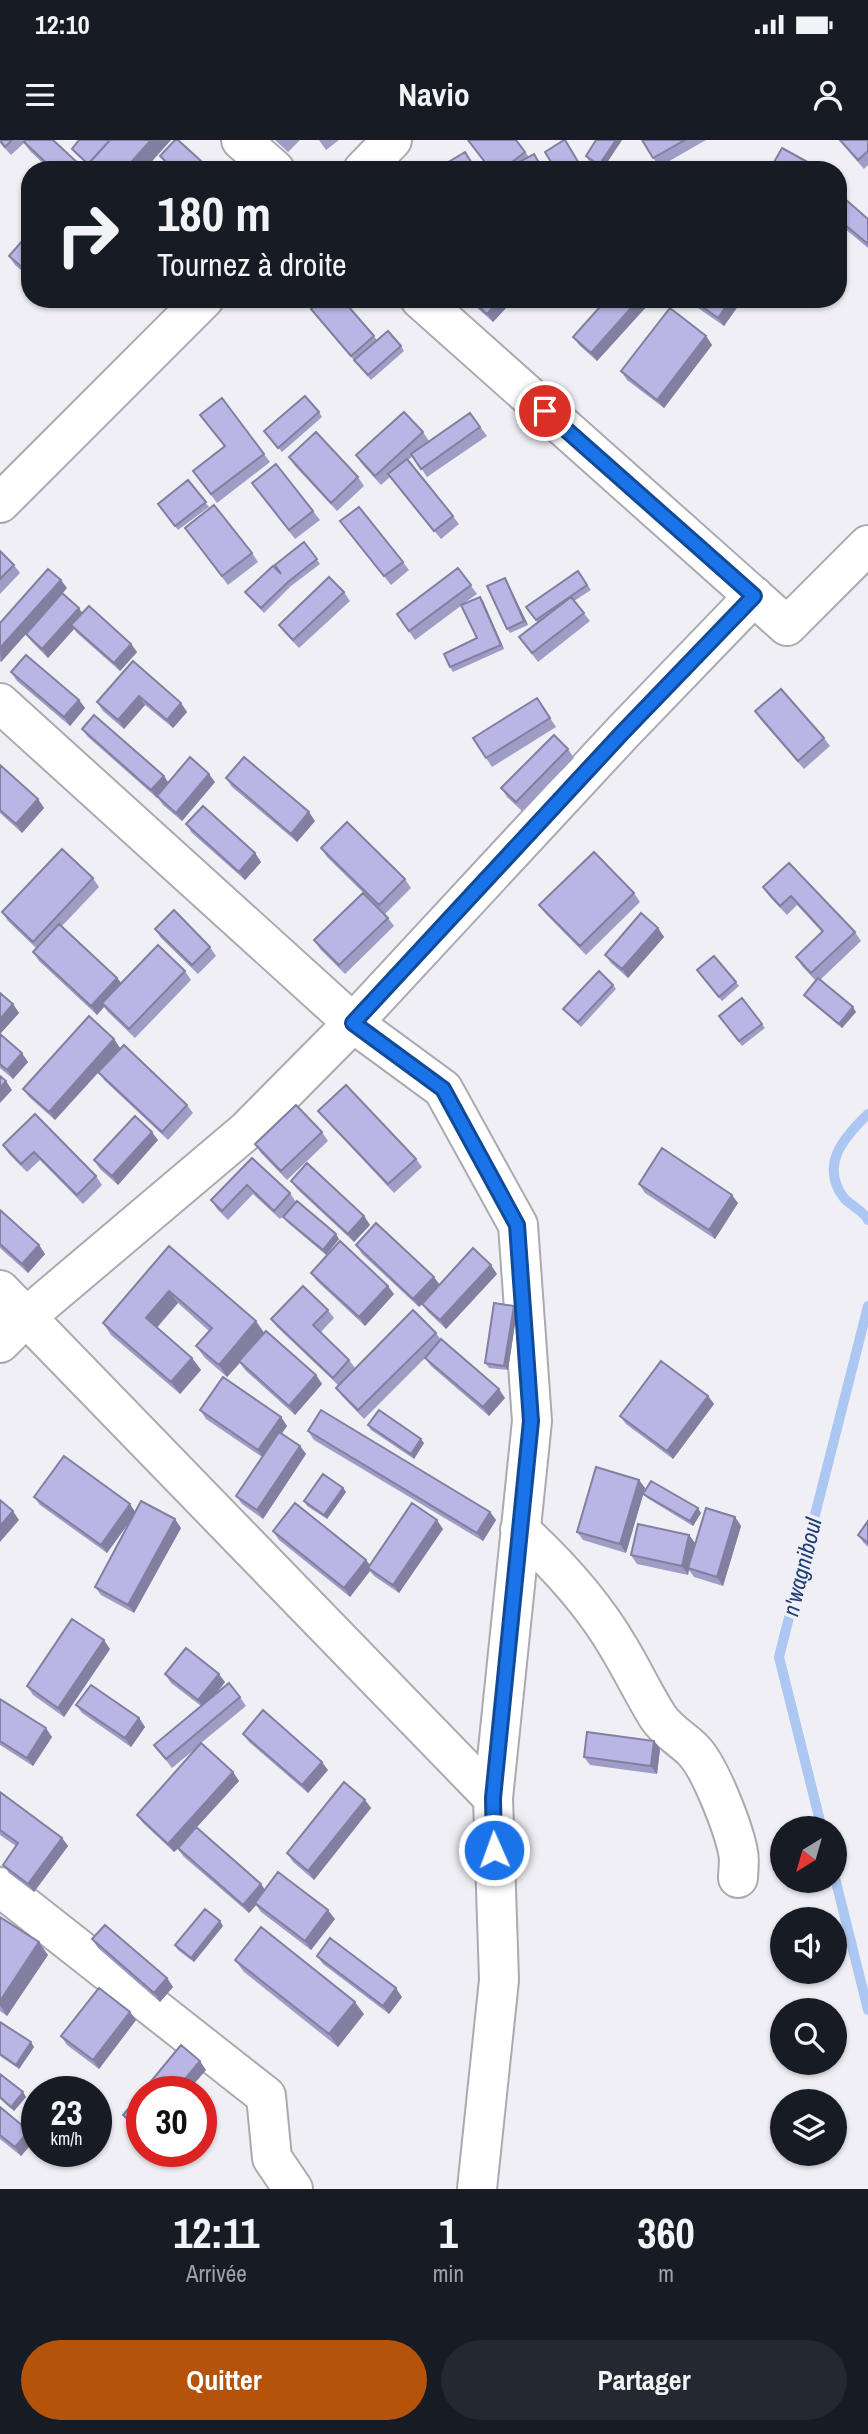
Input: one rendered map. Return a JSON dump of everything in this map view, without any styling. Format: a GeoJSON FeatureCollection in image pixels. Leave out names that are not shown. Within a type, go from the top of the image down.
{"type":"FeatureCollection","features":[{"type":"Feature","properties":{"kind":"street"},"geometry":{"type":"LineString","coordinates":[[241,140],[265,161]]}},
{"type":"Feature","properties":{"kind":"street"},"geometry":{"type":"LineString","coordinates":[[372,161],[392,140]]}},
{"type":"Feature","properties":{"kind":"street"},"geometry":{"type":"LineString","coordinates":[[0,503],[195,308]]}},
{"type":"Feature","properties":{"kind":"street"},"geometry":{"type":"LineString","coordinates":[[430,308],[787,626],[868,545]]}},
{"type":"Feature","properties":{"kind":"street"},"geometry":{"type":"LineString","coordinates":[[493,1798],[9,1316],[246,1131],[353,1023],[622,733],[754,596]]}},
{"type":"Feature","properties":{"kind":"street"},"geometry":{"type":"LineString","coordinates":[[0,703],[353,1023],[443,1089],[517,1225],[531,1421],[493,1798],[499,1980],[477,2189]]}},
{"type":"Feature","properties":{"kind":"street"},"geometry":{"type":"LineString","coordinates":[[520,1530],[558,1565],[619,1648],[639,1688],[663,1724],[695,1752],[711,1781],[739,1853],[738,1878]]}},
{"type":"Feature","properties":{"kind":"street"},"geometry":{"type":"LineString","coordinates":[[0,1887],[266,2096],[272,2158],[293,2189]]}},
{"type":"Feature","properties":{"kind":"building"},"geometry":{"type":"Polygon","coordinates":[[[0,140],[12,140],[5,147],[0,140]]]}},
{"type":"Feature","properties":{"kind":"building"},"geometry":{"type":"Polygon","coordinates":[[[53,140],[76,161],[44,161],[24,142],[53,140]]]}},
{"type":"Feature","properties":{"kind":"building"},"geometry":{"type":"Polygon","coordinates":[[[79,140],[110,140],[91,161],[85,161],[72,149],[79,140]]]}},
{"type":"Feature","properties":{"kind":"building"},"geometry":{"type":"Polygon","coordinates":[[[110,140],[151,140],[132,161],[91,161],[110,140]]]}},
{"type":"Feature","properties":{"kind":"building"},"geometry":{"type":"Polygon","coordinates":[[[178,140],[201,161],[165,161],[160,156],[178,140]]]}},
{"type":"Feature","properties":{"kind":"building"},"geometry":{"type":"Polygon","coordinates":[[[468,140],[516,140],[525,152],[514,161],[484,161],[468,140]]]}},
{"type":"Feature","properties":{"kind":"building"},"geometry":{"type":"Polygon","coordinates":[[[565,140],[578,161],[550,161],[545,152],[565,140]]]}},
{"type":"Feature","properties":{"kind":"building"},"geometry":{"type":"Polygon","coordinates":[[[596,140],[616,140],[602,161],[593,161],[586,156],[596,140]]]}},
{"type":"Feature","properties":{"kind":"building"},"geometry":{"type":"Polygon","coordinates":[[[642,140],[685,140],[653,158],[642,140]]]}},
{"type":"Feature","properties":{"kind":"building"},"geometry":{"type":"Polygon","coordinates":[[[840,140],[868,140],[868,151],[858,160],[840,140]]]}},
{"type":"Feature","properties":{"kind":"building"},"geometry":{"type":"Polygon","coordinates":[[[782,148],[806,161],[775,161],[782,148]]]}},
{"type":"Feature","properties":{"kind":"building"},"geometry":{"type":"Polygon","coordinates":[[[465,152],[470,161],[450,161],[465,152]]]}},
{"type":"Feature","properties":{"kind":"building"},"geometry":{"type":"Polygon","coordinates":[[[534,154],[538,161],[521,161],[534,154]]]}},
{"type":"Feature","properties":{"kind":"building"},"geometry":{"type":"Polygon","coordinates":[[[847,201],[868,219],[868,244],[847,226],[847,201]]]}},
{"type":"Feature","properties":{"kind":"building"},"geometry":{"type":"Polygon","coordinates":[[[21,242],[21,266],[9,256],[21,242]]]}},
{"type":"Feature","properties":{"kind":"building"},"geometry":{"type":"Polygon","coordinates":[[[350,308],[374,336],[351,356],[311,309],[350,308]]]}},
{"type":"Feature","properties":{"kind":"building"},"geometry":{"type":"Polygon","coordinates":[[[481,308],[492,308],[487,314],[481,308]]]}},
{"type":"Feature","properties":{"kind":"building"},"geometry":{"type":"Polygon","coordinates":[[[599,308],[631,308],[591,353],[573,337],[599,308]]]}},
{"type":"Feature","properties":{"kind":"building"},"geometry":{"type":"Polygon","coordinates":[[[670,308],[706,336],[657,400],[621,371],[670,308]]]}},
{"type":"Feature","properties":{"kind":"building"},"geometry":{"type":"Polygon","coordinates":[[[704,308],[725,308],[718,318],[704,308]]]}},
{"type":"Feature","properties":{"kind":"building"},"geometry":{"type":"Polygon","coordinates":[[[388,331],[401,346],[368,375],[354,360],[388,331]]]}},
{"type":"Feature","properties":{"kind":"building"},"geometry":{"type":"Polygon","coordinates":[[[305,396],[319,412],[278,448],[264,431],[305,396]]]}},
{"type":"Feature","properties":{"kind":"building"},"geometry":{"type":"Polygon","coordinates":[[[222,398],[264,454],[211,494],[193,471],[225,446],[200,415],[222,398]]]}},
{"type":"Feature","properties":{"kind":"building"},"geometry":{"type":"Polygon","coordinates":[[[404,412],[423,432],[375,476],[356,455],[404,412]]]}},
{"type":"Feature","properties":{"kind":"building"},"geometry":{"type":"Polygon","coordinates":[[[470,413],[480,427],[421,469],[411,454],[470,413]]]}},
{"type":"Feature","properties":{"kind":"building"},"geometry":{"type":"Polygon","coordinates":[[[316,432],[358,477],[331,503],[289,457],[316,432]]]}},
{"type":"Feature","properties":{"kind":"building"},"geometry":{"type":"Polygon","coordinates":[[[407,459],[453,516],[434,531],[388,474],[407,459]]]}},
{"type":"Feature","properties":{"kind":"building"},"geometry":{"type":"Polygon","coordinates":[[[276,464],[313,511],[289,530],[252,483],[276,464]]]}},
{"type":"Feature","properties":{"kind":"building"},"geometry":{"type":"Polygon","coordinates":[[[188,480],[206,502],[175,526],[158,504],[188,480]]]}},
{"type":"Feature","properties":{"kind":"building"},"geometry":{"type":"Polygon","coordinates":[[[214,505],[252,553],[222,576],[185,528],[214,505]]]}},
{"type":"Feature","properties":{"kind":"building"},"geometry":{"type":"Polygon","coordinates":[[[359,507],[403,562],[384,576],[340,521],[359,507]]]}},
{"type":"Feature","properties":{"kind":"building"},"geometry":{"type":"Polygon","coordinates":[[[304,542],[317,559],[261,608],[245,592],[273,566],[281,574],[275,565],[304,542]]]}},
{"type":"Feature","properties":{"kind":"building"},"geometry":{"type":"Polygon","coordinates":[[[0,551],[14,565],[0,579],[0,551]]]}},
{"type":"Feature","properties":{"kind":"building"},"geometry":{"type":"Polygon","coordinates":[[[458,568],[471,585],[409,631],[397,614],[458,568]]]}},
{"type":"Feature","properties":{"kind":"building"},"geometry":{"type":"Polygon","coordinates":[[[48,569],[61,580],[0,648],[0,623],[48,569]]]}},
{"type":"Feature","properties":{"kind":"building"},"geometry":{"type":"Polygon","coordinates":[[[578,571],[587,585],[536,620],[526,607],[578,571]]]}},
{"type":"Feature","properties":{"kind":"building"},"geometry":{"type":"Polygon","coordinates":[[[329,577],[344,592],[293,640],[279,625],[329,577]]]}},
{"type":"Feature","properties":{"kind":"building"},"geometry":{"type":"Polygon","coordinates":[[[505,578],[524,621],[507,629],[487,586],[505,578]]]}},
{"type":"Feature","properties":{"kind":"building"},"geometry":{"type":"Polygon","coordinates":[[[62,593],[79,608],[42,649],[26,634],[62,593]]]}},
{"type":"Feature","properties":{"kind":"building"},"geometry":{"type":"Polygon","coordinates":[[[480,597],[501,645],[450,667],[444,654],[477,638],[461,605],[480,597]]]}},
{"type":"Feature","properties":{"kind":"building"},"geometry":{"type":"Polygon","coordinates":[[[571,597],[584,613],[532,653],[519,637],[571,597]]]}},
{"type":"Feature","properties":{"kind":"building"},"geometry":{"type":"Polygon","coordinates":[[[89,606],[131,644],[114,663],[71,625],[89,606]]]}},
{"type":"Feature","properties":{"kind":"building"},"geometry":{"type":"Polygon","coordinates":[[[26,655],[79,700],[64,717],[11,672],[26,655]]]}},
{"type":"Feature","properties":{"kind":"building"},"geometry":{"type":"Polygon","coordinates":[[[133,661],[181,703],[167,720],[139,696],[118,720],[97,702],[133,661]]]}},
{"type":"Feature","properties":{"kind":"building"},"geometry":{"type":"Polygon","coordinates":[[[781,689],[824,738],[798,761],[755,711],[781,689]]]}},
{"type":"Feature","properties":{"kind":"building"},"geometry":{"type":"Polygon","coordinates":[[[537,698],[550,718],[486,758],[473,738],[537,698]]]}},
{"type":"Feature","properties":{"kind":"building"},"geometry":{"type":"Polygon","coordinates":[[[94,715],[164,776],[151,790],[82,729],[94,715]]]}},
{"type":"Feature","properties":{"kind":"building"},"geometry":{"type":"Polygon","coordinates":[[[554,735],[568,749],[516,802],[501,788],[554,735]]]}},
{"type":"Feature","properties":{"kind":"building"},"geometry":{"type":"Polygon","coordinates":[[[190,757],[209,774],[176,813],[157,796],[190,757]]]}},
{"type":"Feature","properties":{"kind":"building"},"geometry":{"type":"Polygon","coordinates":[[[244,757],[309,812],[291,834],[226,778],[244,757]]]}},
{"type":"Feature","properties":{"kind":"building"},"geometry":{"type":"Polygon","coordinates":[[[0,765],[38,799],[16,824],[0,810],[0,765]]]}},
{"type":"Feature","properties":{"kind":"building"},"geometry":{"type":"Polygon","coordinates":[[[203,806],[255,853],[239,872],[186,824],[203,806]]]}},
{"type":"Feature","properties":{"kind":"building"},"geometry":{"type":"Polygon","coordinates":[[[347,822],[405,879],[379,905],[321,848],[347,822]]]}},
{"type":"Feature","properties":{"kind":"building"},"geometry":{"type":"Polygon","coordinates":[[[62,849],[93,878],[33,942],[2,912],[62,849]]]}},
{"type":"Feature","properties":{"kind":"building"},"geometry":{"type":"Polygon","coordinates":[[[594,852],[634,893],[580,946],[539,905],[594,852]]]}},
{"type":"Feature","properties":{"kind":"building"},"geometry":{"type":"Polygon","coordinates":[[[789,863],[855,932],[811,973],[796,957],[823,931],[791,896],[780,906],[763,887],[789,863]]]}},
{"type":"Feature","properties":{"kind":"building"},"geometry":{"type":"Polygon","coordinates":[[[363,893],[388,918],[339,965],[314,940],[363,893]]]}},
{"type":"Feature","properties":{"kind":"building"},"geometry":{"type":"Polygon","coordinates":[[[174,910],[210,947],[192,965],[155,929],[174,910]]]}},
{"type":"Feature","properties":{"kind":"building"},"geometry":{"type":"Polygon","coordinates":[[[641,913],[658,928],[622,969],[605,955],[641,913]]]}},
{"type":"Feature","properties":{"kind":"building"},"geometry":{"type":"Polygon","coordinates":[[[59,924],[117,978],[91,1006],[33,952],[59,924]]]}},
{"type":"Feature","properties":{"kind":"building"},"geometry":{"type":"Polygon","coordinates":[[[158,945],[185,971],[129,1029],[102,1003],[158,945]]]}},
{"type":"Feature","properties":{"kind":"building"},"geometry":{"type":"Polygon","coordinates":[[[714,956],[736,982],[719,997],[697,970],[714,956]]]}},
{"type":"Feature","properties":{"kind":"building"},"geometry":{"type":"Polygon","coordinates":[[[599,971],[613,985],[578,1022],[563,1009],[599,971]]]}},
{"type":"Feature","properties":{"kind":"building"},"geometry":{"type":"Polygon","coordinates":[[[818,978],[853,1007],[839,1024],[804,995],[818,978]]]}},
{"type":"Feature","properties":{"kind":"building"},"geometry":{"type":"Polygon","coordinates":[[[0,993],[13,1004],[0,1019],[0,993]]]}},
{"type":"Feature","properties":{"kind":"building"},"geometry":{"type":"Polygon","coordinates":[[[742,998],[762,1024],[739,1041],[719,1016],[742,998]]]}},
{"type":"Feature","properties":{"kind":"building"},"geometry":{"type":"Polygon","coordinates":[[[89,1016],[114,1039],[49,1112],[23,1089],[89,1016]]]}},
{"type":"Feature","properties":{"kind":"building"},"geometry":{"type":"Polygon","coordinates":[[[0,1034],[22,1053],[7,1070],[0,1064],[0,1034]]]}},
{"type":"Feature","properties":{"kind":"building"},"geometry":{"type":"Polygon","coordinates":[[[124,1045],[187,1105],[162,1132],[98,1072],[124,1045]]]}},
{"type":"Feature","properties":{"kind":"building"},"geometry":{"type":"Polygon","coordinates":[[[0,1076],[6,1081],[0,1088],[0,1076]]]}},
{"type":"Feature","properties":{"kind":"building"},"geometry":{"type":"Polygon","coordinates":[[[346,1085],[416,1159],[388,1184],[318,1111],[346,1085]]]}},
{"type":"Feature","properties":{"kind":"building"},"geometry":{"type":"Polygon","coordinates":[[[296,1105],[322,1132],[281,1171],[255,1144],[296,1105]]]}},
{"type":"Feature","properties":{"kind":"building"},"geometry":{"type":"Polygon","coordinates":[[[35,1114],[96,1176],[77,1195],[34,1152],[21,1164],[3,1145],[35,1114]]]}},
{"type":"Feature","properties":{"kind":"building"},"geometry":{"type":"Polygon","coordinates":[[[135,1116],[152,1132],[112,1176],[94,1160],[135,1116]]]}},
{"type":"Feature","properties":{"kind":"building"},"geometry":{"type":"Polygon","coordinates":[[[662,1148],[732,1195],[709,1230],[639,1184],[662,1148]]]}},
{"type":"Feature","properties":{"kind":"building"},"geometry":{"type":"Polygon","coordinates":[[[252,1158],[290,1193],[274,1211],[247,1185],[222,1211],[211,1200],[252,1158]]]}},
{"type":"Feature","properties":{"kind":"building"},"geometry":{"type":"Polygon","coordinates":[[[307,1163],[364,1216],[348,1234],[291,1181],[307,1163]]]}},
{"type":"Feature","properties":{"kind":"building"},"geometry":{"type":"Polygon","coordinates":[[[297,1201],[336,1234],[323,1250],[283,1217],[297,1201]]]}},
{"type":"Feature","properties":{"kind":"building"},"geometry":{"type":"Polygon","coordinates":[[[0,1210],[39,1245],[22,1264],[0,1244],[0,1210]]]}},
{"type":"Feature","properties":{"kind":"building"},"geometry":{"type":"Polygon","coordinates":[[[376,1223],[434,1277],[413,1299],[356,1245],[376,1223]]]}},
{"type":"Feature","properties":{"kind":"building"},"geometry":{"type":"Polygon","coordinates":[[[340,1241],[388,1286],[359,1317],[311,1273],[340,1241]]]}},
{"type":"Feature","properties":{"kind":"building"},"geometry":{"type":"Polygon","coordinates":[[[169,1246],[256,1321],[219,1365],[196,1346],[212,1328],[169,1291],[146,1318],[192,1358],[171,1382],[103,1323],[169,1246]]]}},
{"type":"Feature","properties":{"kind":"building"},"geometry":{"type":"Polygon","coordinates":[[[473,1248],[491,1265],[440,1320],[422,1304],[473,1248]]]}},
{"type":"Feature","properties":{"kind":"building"},"geometry":{"type":"Polygon","coordinates":[[[303,1286],[328,1310],[313,1325],[349,1360],[333,1378],[271,1319],[303,1286]]]}},
{"type":"Feature","properties":{"kind":"building"},"geometry":{"type":"Polygon","coordinates":[[[494,1303],[514,1306],[504,1366],[485,1363],[494,1303]]]}},
{"type":"Feature","properties":{"kind":"building"},"geometry":{"type":"Polygon","coordinates":[[[413,1310],[436,1333],[358,1410],[336,1388],[413,1310]]]}},
{"type":"Feature","properties":{"kind":"building"},"geometry":{"type":"Polygon","coordinates":[[[266,1331],[316,1375],[289,1406],[239,1361],[266,1331]]]}},
{"type":"Feature","properties":{"kind":"building"},"geometry":{"type":"Polygon","coordinates":[[[441,1339],[499,1389],[483,1407],[425,1358],[441,1339]]]}},
{"type":"Feature","properties":{"kind":"building"},"geometry":{"type":"Polygon","coordinates":[[[661,1361],[708,1396],[667,1451],[620,1416],[661,1361]]]}},
{"type":"Feature","properties":{"kind":"building"},"geometry":{"type":"Polygon","coordinates":[[[223,1377],[281,1417],[258,1450],[200,1410],[223,1377]]]}},
{"type":"Feature","properties":{"kind":"building"},"geometry":{"type":"Polygon","coordinates":[[[321,1410],[490,1512],[477,1533],[308,1431],[321,1410]]]}},
{"type":"Feature","properties":{"kind":"building"},"geometry":{"type":"Polygon","coordinates":[[[379,1410],[421,1439],[411,1454],[368,1425],[379,1410]]]}},
{"type":"Feature","properties":{"kind":"building"},"geometry":{"type":"Polygon","coordinates":[[[279,1432],[300,1446],[257,1510],[236,1496],[279,1432]]]}},
{"type":"Feature","properties":{"kind":"building"},"geometry":{"type":"Polygon","coordinates":[[[64,1456],[130,1504],[101,1545],[34,1497],[64,1456]]]}},
{"type":"Feature","properties":{"kind":"building"},"geometry":{"type":"Polygon","coordinates":[[[596,1467],[639,1480],[620,1544],[577,1532],[596,1467]]]}},
{"type":"Feature","properties":{"kind":"building"},"geometry":{"type":"Polygon","coordinates":[[[323,1474],[343,1488],[324,1515],[304,1501],[323,1474]]]}},
{"type":"Feature","properties":{"kind":"building"},"geometry":{"type":"Polygon","coordinates":[[[651,1481],[698,1508],[690,1521],[643,1494],[651,1481]]]}},
{"type":"Feature","properties":{"kind":"building"},"geometry":{"type":"Polygon","coordinates":[[[0,1500],[13,1511],[0,1526],[0,1500]]]}},
{"type":"Feature","properties":{"kind":"building"},"geometry":{"type":"Polygon","coordinates":[[[141,1501],[175,1519],[128,1605],[95,1587],[141,1501]]]}},
{"type":"Feature","properties":{"kind":"building"},"geometry":{"type":"Polygon","coordinates":[[[295,1503],[366,1560],[344,1588],[273,1531],[295,1503]]]}},
{"type":"Feature","properties":{"kind":"building"},"geometry":{"type":"Polygon","coordinates":[[[412,1503],[437,1520],[393,1585],[368,1568],[412,1503]]]}},
{"type":"Feature","properties":{"kind":"building"},"geometry":{"type":"Polygon","coordinates":[[[706,1508],[735,1517],[717,1577],[688,1568],[706,1508]]]}},
{"type":"Feature","properties":{"kind":"building"},"geometry":{"type":"Polygon","coordinates":[[[868,1521],[868,1543],[858,1535],[868,1521]]]}},
{"type":"Feature","properties":{"kind":"building"},"geometry":{"type":"Polygon","coordinates":[[[638,1524],[689,1535],[682,1566],[631,1555],[638,1524]]]}},
{"type":"Feature","properties":{"kind":"building"},"geometry":{"type":"Polygon","coordinates":[[[72,1619],[104,1640],[58,1708],[27,1686],[72,1619]]]}},
{"type":"Feature","properties":{"kind":"building"},"geometry":{"type":"Polygon","coordinates":[[[186,1648],[219,1674],[198,1700],[165,1674],[186,1648]]]}},
{"type":"Feature","properties":{"kind":"building"},"geometry":{"type":"Polygon","coordinates":[[[229,1683],[240,1697],[166,1759],[154,1745],[229,1683]]]}},
{"type":"Feature","properties":{"kind":"building"},"geometry":{"type":"Polygon","coordinates":[[[91,1685],[139,1718],[125,1738],[76,1705],[91,1685]]]}},
{"type":"Feature","properties":{"kind":"building"},"geometry":{"type":"Polygon","coordinates":[[[0,1699],[46,1728],[27,1758],[0,1741],[0,1699]]]}},
{"type":"Feature","properties":{"kind":"building"},"geometry":{"type":"Polygon","coordinates":[[[263,1710],[322,1762],[302,1785],[243,1734],[263,1710]]]}},
{"type":"Feature","properties":{"kind":"building"},"geometry":{"type":"Polygon","coordinates":[[[587,1732],[654,1741],[651,1766],[584,1757],[587,1732]]]}},
{"type":"Feature","properties":{"kind":"building"},"geometry":{"type":"Polygon","coordinates":[[[201,1743],[233,1772],[168,1844],[137,1815],[201,1743]]]}},
{"type":"Feature","properties":{"kind":"building"},"geometry":{"type":"Polygon","coordinates":[[[344,1782],[365,1800],[308,1871],[287,1853],[344,1782]]]}},
{"type":"Feature","properties":{"kind":"building"},"geometry":{"type":"Polygon","coordinates":[[[0,1792],[62,1838],[28,1884],[3,1865],[18,1843],[0,1830],[0,1792]]]}},
{"type":"Feature","properties":{"kind":"building"},"geometry":{"type":"Polygon","coordinates":[[[196,1827],[261,1884],[243,1905],[178,1848],[196,1827]]]}},
{"type":"Feature","properties":{"kind":"building"},"geometry":{"type":"Polygon","coordinates":[[[278,1872],[328,1910],[305,1941],[255,1903],[278,1872]]]}},
{"type":"Feature","properties":{"kind":"building"},"geometry":{"type":"Polygon","coordinates":[[[205,1909],[220,1921],[191,1958],[175,1945],[205,1909]]]}},
{"type":"Feature","properties":{"kind":"building"},"geometry":{"type":"Polygon","coordinates":[[[0,1917],[39,1942],[0,2001],[0,1917]]]}},
{"type":"Feature","properties":{"kind":"building"},"geometry":{"type":"Polygon","coordinates":[[[105,1925],[167,1978],[154,1993],[92,1939],[105,1925]]]}},
{"type":"Feature","properties":{"kind":"building"},"geometry":{"type":"Polygon","coordinates":[[[261,1927],[355,2002],[329,2034],[235,1960],[261,1927]]]}},
{"type":"Feature","properties":{"kind":"building"},"geometry":{"type":"Polygon","coordinates":[[[330,1938],[396,1988],[383,2006],[317,1956],[330,1938]]]}},
{"type":"Feature","properties":{"kind":"building"},"geometry":{"type":"Polygon","coordinates":[[[99,1988],[130,2012],[93,2060],[61,2036],[99,1988]]]}},
{"type":"Feature","properties":{"kind":"building"},"geometry":{"type":"Polygon","coordinates":[[[0,2022],[31,2042],[16,2065],[0,2054],[0,2022]]]}},
{"type":"Feature","properties":{"kind":"building"},"geometry":{"type":"Polygon","coordinates":[[[181,2045],[200,2061],[188,2076],[155,2076],[181,2045]]]}},
{"type":"Feature","properties":{"kind":"building"},"geometry":{"type":"Polygon","coordinates":[[[0,2074],[21,2090],[21,2094],[11,2107],[0,2097],[0,2074]]]}},
{"type":"Feature","properties":{"kind":"building"},"geometry":{"type":"Polygon","coordinates":[[[0,2107],[21,2124],[21,2140],[15,2147],[0,2135],[0,2107]]]}},
{"type":"Feature","properties":{"kind":"waterway","name":"n'wagniboul"},"geometry":{"type":"LineString","coordinates":[[868,1114],[843,1142],[834,1163],[837,1186],[844,1198],[868,1220]]}},
{"type":"Feature","properties":{"kind":"waterway","name":"n'wagniboul"},"geometry":{"type":"LineString","coordinates":[[819,1816],[779,1657],[868,1306]]}},
{"type":"Feature","properties":{"kind":"waterway","name":"n'wagniboul"},"geometry":{"type":"LineString","coordinates":[[839,1894],[868,2010]]}},
{"type":"Feature","properties":{"kind":"route"},"geometry":{"type":"LineString","coordinates":[[494,1850],[493,1798],[531,1421],[517,1225],[443,1089],[353,1023],[622,733],[754,596],[545,411]]}}]}
